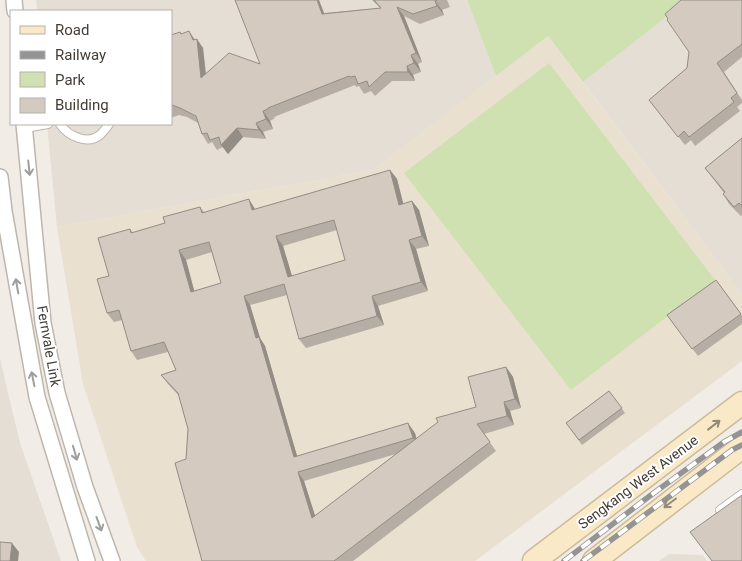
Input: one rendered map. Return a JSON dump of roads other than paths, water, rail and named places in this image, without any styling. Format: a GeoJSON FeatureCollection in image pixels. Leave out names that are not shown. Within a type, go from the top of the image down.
{"type":"FeatureCollection","features":[{"type":"Feature","properties":{"kind":"main road","name":"Sengkang West Avenue"},"geometry":{"type":"LineString","coordinates":[[534,561],[742,403]]}},
{"type":"Feature","properties":{"kind":"main road"},"geometry":{"type":"LineString","coordinates":[[594,561],[742,447]]}},
{"type":"Feature","properties":{"kind":"street","name":"Fernvale Link"},"geometry":{"type":"LineString","coordinates":[[24,126],[43,323],[57,393],[85,487],[112,561]]}},
{"type":"Feature","properties":{"kind":"street","name":"Fernvale Link"},"geometry":{"type":"LineString","coordinates":[[0,177],[4,211],[37,397],[88,561]]}},
{"type":"Feature","properties":{"kind":"lane"},"geometry":{"type":"LineString","coordinates":[[61,125],[65,131],[76,138],[89,139],[101,134],[108,125]]}},
{"type":"Feature","properties":{"kind":"lane"},"geometry":{"type":"LineString","coordinates":[[720,510],[742,494]]}},
{"type":"Feature","properties":{"kind":"railway"},"geometry":{"type":"LineString","coordinates":[[564,561],[724,442],[742,432]]}},
{"type":"Feature","properties":{"kind":"railway"},"geometry":{"type":"LineString","coordinates":[[583,561],[732,450],[742,445]]}}]}
